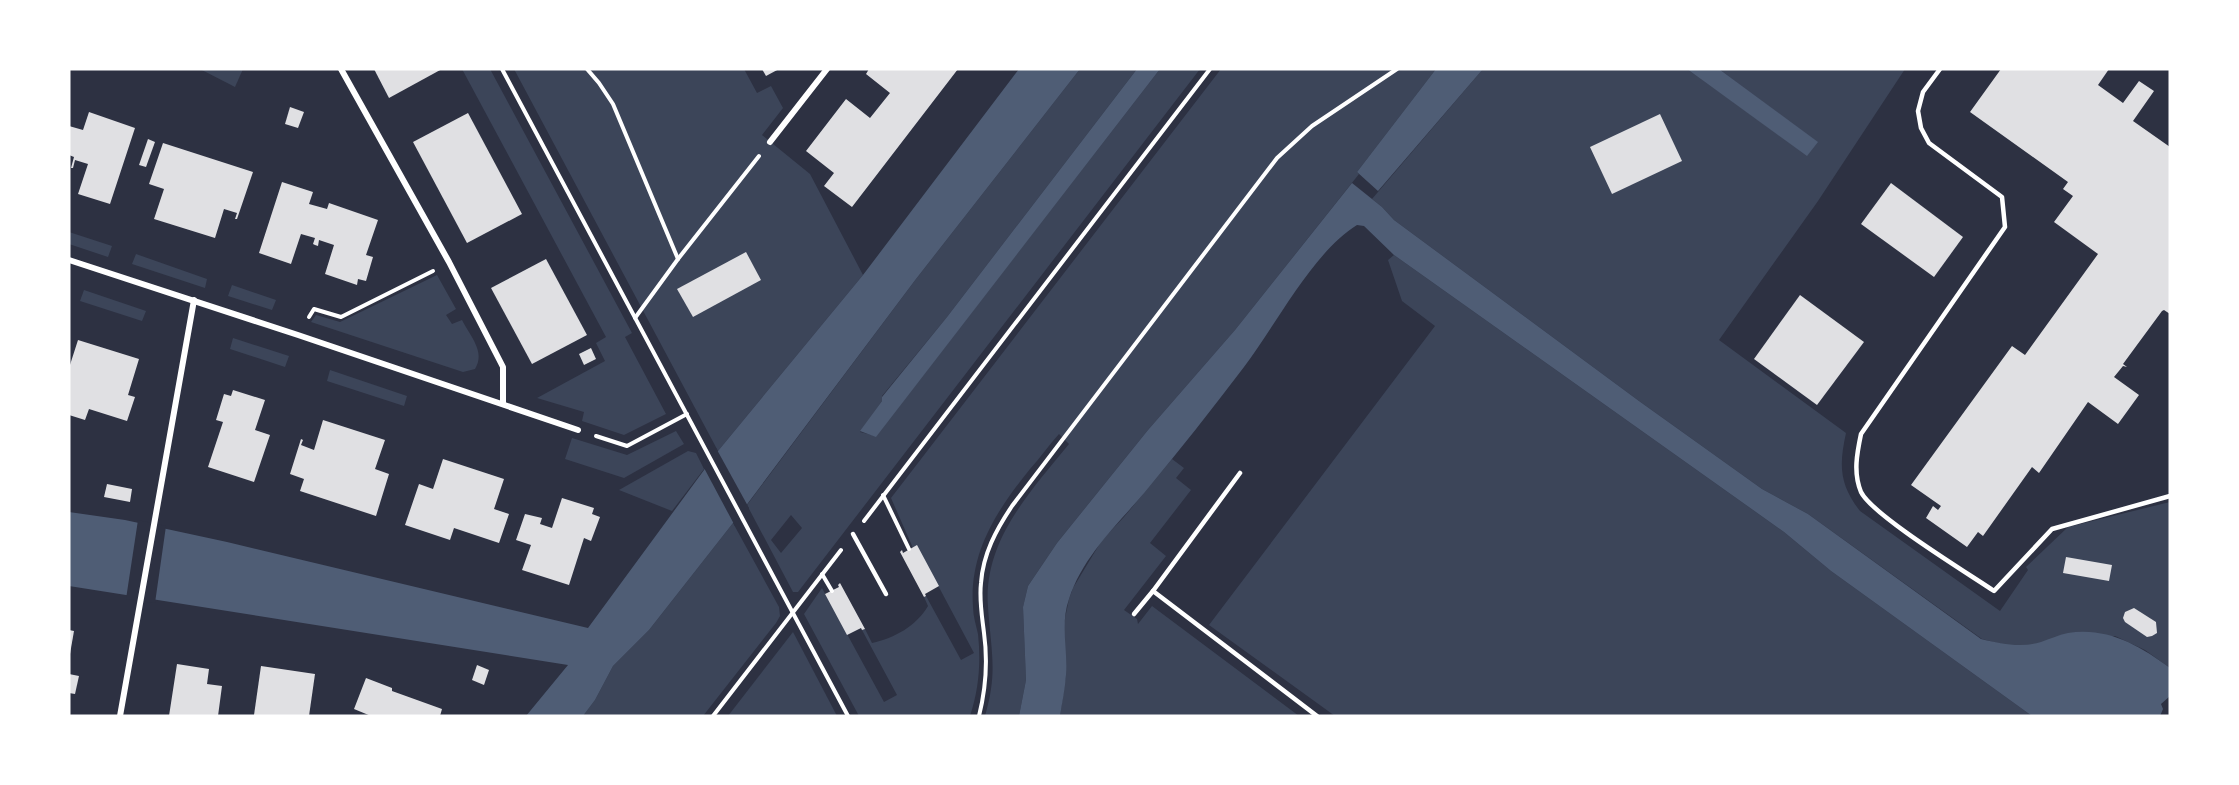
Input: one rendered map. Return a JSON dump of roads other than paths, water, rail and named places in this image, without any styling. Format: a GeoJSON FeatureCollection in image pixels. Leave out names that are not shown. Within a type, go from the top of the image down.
{"type":"FeatureCollection","features":[{"type":"Feature","properties":{"kind":"street"},"geometry":{"type":"LineString","coordinates":[[341,69],[449,262],[503,367],[503,403]]}},
{"type":"Feature","properties":{"kind":"street"},"geometry":{"type":"LineString","coordinates":[[770,142],[827,69]]}},
{"type":"Feature","properties":{"kind":"street"},"geometry":{"type":"LineString","coordinates":[[69,260],[503,403],[578,430]]}},
{"type":"Feature","properties":{"kind":"street"},"geometry":{"type":"LineString","coordinates":[[120,716],[194,300]]}},
{"type":"Feature","properties":{"kind":"lane"},"geometry":{"type":"LineString","coordinates":[[1940,69],[1923,92],[1918,111],[1921,128],[1929,143],[2002,197],[2005,228],[1861,434],[1855,464],[1862,493],[1883,515],[1994,591],[2052,529],[2170,495]]}},
{"type":"Feature","properties":{"kind":"lane"},"geometry":{"type":"LineString","coordinates":[[1134,614],[1240,473]]}},
{"type":"Feature","properties":{"kind":"lane"},"geometry":{"type":"LineString","coordinates":[[853,534],[886,594]]}},
{"type":"Feature","properties":{"kind":"lane"},"geometry":{"type":"LineString","coordinates":[[1152,591],[1317,716]]}}]}
